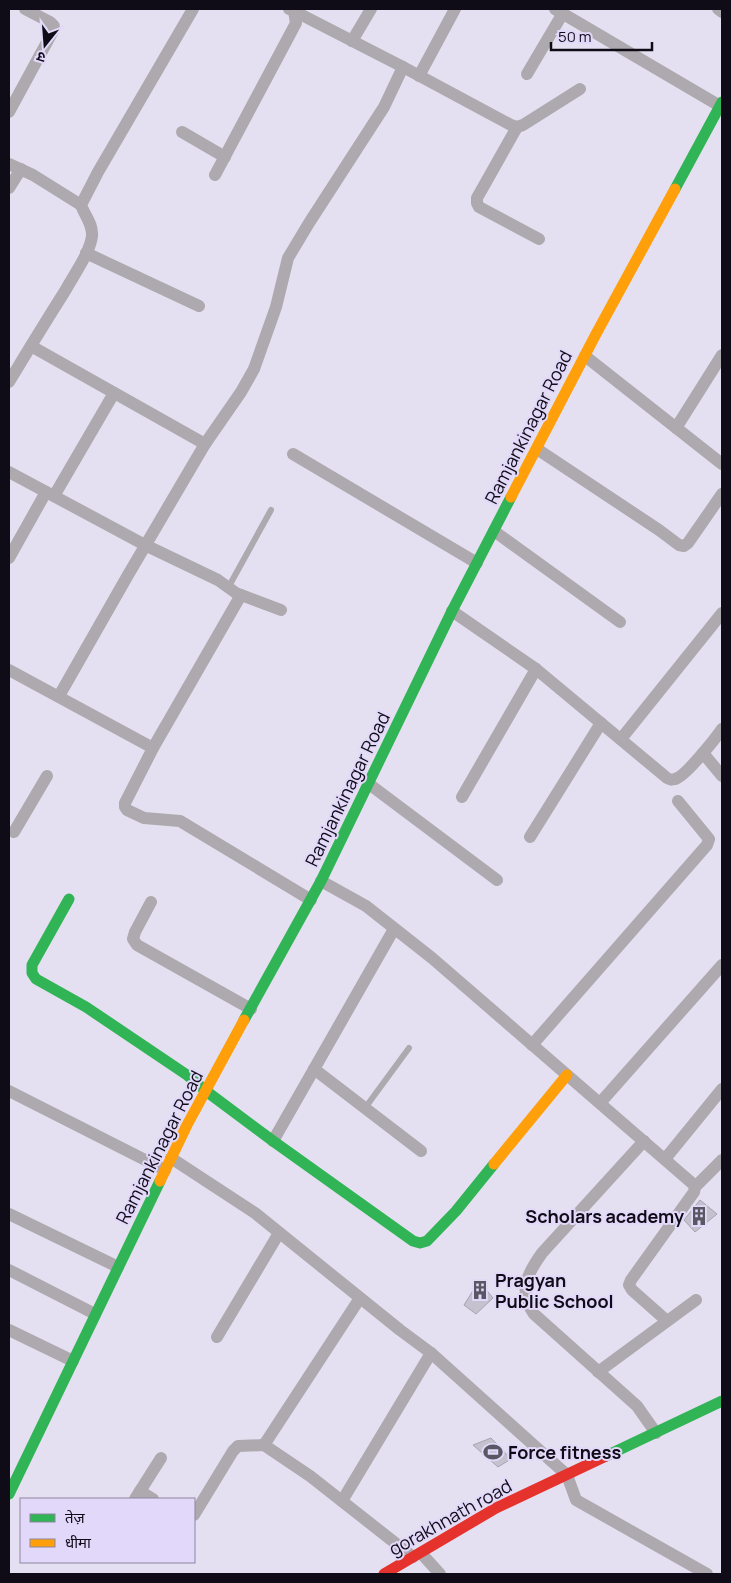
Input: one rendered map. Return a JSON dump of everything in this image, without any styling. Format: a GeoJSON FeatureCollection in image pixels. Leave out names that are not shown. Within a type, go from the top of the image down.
{"type":"FeatureCollection","features":[{"type":"Feature","properties":{"kind":"street"},"geometry":{"type":"LineString","coordinates":[[9,112],[53,32],[54,26],[25,9]]}},
{"type":"Feature","properties":{"kind":"street"},"geometry":{"type":"LineString","coordinates":[[81,204],[193,9]]}},
{"type":"Feature","properties":{"kind":"street"},"geometry":{"type":"LineString","coordinates":[[352,41],[371,9]]}},
{"type":"Feature","properties":{"kind":"street"},"geometry":{"type":"LineString","coordinates":[[418,76],[455,9]]}},
{"type":"Feature","properties":{"kind":"street"},"geometry":{"type":"LineString","coordinates":[[718,9],[722,12]]}},
{"type":"Feature","properties":{"kind":"street"},"geometry":{"type":"LineString","coordinates":[[291,10],[517,127],[523,126],[580,90]]}},
{"type":"Feature","properties":{"kind":"street"},"geometry":{"type":"LineString","coordinates":[[215,175],[296,23],[291,10]]}},
{"type":"Feature","properties":{"kind":"street"},"geometry":{"type":"LineString","coordinates":[[526,74],[559,11],[721,104]]}},
{"type":"Feature","properties":{"kind":"street"},"geometry":{"type":"LineString","coordinates":[[59,696],[206,444],[254,369],[276,307],[288,258],[384,107],[403,67]]}},
{"type":"Feature","properties":{"kind":"street","name":"Ramjankinagar Road"},"geometry":{"type":"LineString","coordinates":[[9,1494],[171,1158],[321,882],[477,563],[585,356],[721,104]]}},
{"type":"Feature","properties":{"kind":"street"},"geometry":{"type":"LineString","coordinates":[[517,127],[477,198],[477,202],[479,207],[539,239]]}},
{"type":"Feature","properties":{"kind":"street"},"geometry":{"type":"LineString","coordinates":[[182,132],[225,157]]}},
{"type":"Feature","properties":{"kind":"street"},"geometry":{"type":"LineString","coordinates":[[9,188],[15,166],[34,175],[81,204],[92,226],[92,238],[86,254],[9,382]]}},
{"type":"Feature","properties":{"kind":"street"},"geometry":{"type":"LineString","coordinates":[[86,254],[200,306]]}},
{"type":"Feature","properties":{"kind":"street"},"geometry":{"type":"LineString","coordinates":[[31,346],[206,444]]}},
{"type":"Feature","properties":{"kind":"street"},"geometry":{"type":"LineString","coordinates":[[676,428],[722,355]]}},
{"type":"Feature","properties":{"kind":"street"},"geometry":{"type":"LineString","coordinates":[[585,356],[722,464]]}},
{"type":"Feature","properties":{"kind":"street"},"geometry":{"type":"LineString","coordinates":[[9,558],[114,393]]}},
{"type":"Feature","properties":{"kind":"street"},"geometry":{"type":"LineString","coordinates":[[537,449],[679,545],[684,546],[688,543],[722,494]]}},
{"type":"Feature","properties":{"kind":"street"},"geometry":{"type":"LineString","coordinates":[[293,454],[477,563]]}},
{"type":"Feature","properties":{"kind":"street"},"geometry":{"type":"LineString","coordinates":[[9,472],[146,546],[218,580],[241,596],[281,610]]}},
{"type":"Feature","properties":{"kind":"street"},"geometry":{"type":"LineString","coordinates":[[494,531],[620,622]]}},
{"type":"Feature","properties":{"kind":"street"},"geometry":{"type":"LineString","coordinates":[[241,596],[153,748],[125,803],[125,807],[127,810],[150,820],[180,821],[311,900]]}},
{"type":"Feature","properties":{"kind":"street"},"geometry":{"type":"LineString","coordinates":[[452,612],[536,669],[671,780],[678,778],[703,753],[722,729]]}},
{"type":"Feature","properties":{"kind":"street"},"geometry":{"type":"LineString","coordinates":[[621,739],[722,613]]}},
{"type":"Feature","properties":{"kind":"street"},"geometry":{"type":"LineString","coordinates":[[462,797],[536,669]]}},
{"type":"Feature","properties":{"kind":"street"},"geometry":{"type":"LineString","coordinates":[[9,670],[153,748]]}},
{"type":"Feature","properties":{"kind":"street"},"geometry":{"type":"LineString","coordinates":[[530,837],[601,723]]}},
{"type":"Feature","properties":{"kind":"street"},"geometry":{"type":"LineString","coordinates":[[703,753],[722,776]]}},
{"type":"Feature","properties":{"kind":"street"},"geometry":{"type":"LineString","coordinates":[[10,834],[47,776]]}},
{"type":"Feature","properties":{"kind":"street"},"geometry":{"type":"LineString","coordinates":[[369,784],[497,880]]}},
{"type":"Feature","properties":{"kind":"street"},"geometry":{"type":"LineString","coordinates":[[532,1045],[707,845],[709,839],[678,801]]}},
{"type":"Feature","properties":{"kind":"street"},"geometry":{"type":"LineString","coordinates":[[321,882],[366,906],[432,958],[695,1187]]}},
{"type":"Feature","properties":{"kind":"street"},"geometry":{"type":"LineString","coordinates":[[69,899],[32,965],[32,973],[36,979],[86,1007],[187,1075],[273,1141],[413,1241],[420,1243],[426,1241],[456,1211],[567,1075]]}},
{"type":"Feature","properties":{"kind":"street"},"geometry":{"type":"LineString","coordinates":[[151,902],[134,932],[133,939],[137,945],[251,1009]]}},
{"type":"Feature","properties":{"kind":"street"},"geometry":{"type":"LineString","coordinates":[[273,1141],[394,929]]}},
{"type":"Feature","properties":{"kind":"street"},"geometry":{"type":"LineString","coordinates":[[600,1103],[722,965]]}},
{"type":"Feature","properties":{"kind":"street"},"geometry":{"type":"LineString","coordinates":[[314,1068],[421,1151]]}},
{"type":"Feature","properties":{"kind":"street"},"geometry":{"type":"LineString","coordinates":[[665,1159],[722,1089]]}},
{"type":"Feature","properties":{"kind":"street"},"geometry":{"type":"LineString","coordinates":[[9,1090],[165,1170]]}},
{"type":"Feature","properties":{"kind":"street"},"geometry":{"type":"LineString","coordinates":[[644,1141],[542,1253],[532,1267],[525,1288],[527,1302],[534,1314],[637,1406],[656,1433]]}},
{"type":"Feature","properties":{"kind":"street"},"geometry":{"type":"LineString","coordinates":[[171,1158],[255,1213],[431,1353],[568,1475],[576,1500],[707,1574]]}},
{"type":"Feature","properties":{"kind":"street"},"geometry":{"type":"LineString","coordinates":[[667,1321],[632,1290],[631,1280],[694,1192],[695,1187],[722,1160]]}},
{"type":"Feature","properties":{"kind":"street"},"geometry":{"type":"LineString","coordinates":[[9,1214],[118,1267]]}},
{"type":"Feature","properties":{"kind":"street"},"geometry":{"type":"LineString","coordinates":[[217,1337],[279,1232]]}},
{"type":"Feature","properties":{"kind":"street"},"geometry":{"type":"LineString","coordinates":[[9,1270],[95,1314]]}},
{"type":"Feature","properties":{"kind":"street"},"geometry":{"type":"LineString","coordinates":[[264,1445],[360,1298]]}},
{"type":"Feature","properties":{"kind":"street"},"geometry":{"type":"LineString","coordinates":[[598,1372],[696,1300]]}},
{"type":"Feature","properties":{"kind":"street"},"geometry":{"type":"LineString","coordinates":[[9,1330],[73,1361]]}},
{"type":"Feature","properties":{"kind":"street"},"geometry":{"type":"LineString","coordinates":[[342,1501],[431,1353]]}},
{"type":"Feature","properties":{"kind":"street","name":"gorakhnath road"},"geometry":{"type":"LineString","coordinates":[[384,1574],[496,1508],[722,1400]]}},
{"type":"Feature","properties":{"kind":"street"},"geometry":{"type":"LineString","coordinates":[[195,1513],[238,1446],[264,1445],[310,1476],[440,1574]]}},
{"type":"Feature","properties":{"kind":"street"},"geometry":{"type":"LineString","coordinates":[[138,1495],[161,1458]]}},
{"type":"Feature","properties":{"kind":"lane"},"geometry":{"type":"LineString","coordinates":[[228,588],[271,510]]}},
{"type":"Feature","properties":{"kind":"lane"},"geometry":{"type":"LineString","coordinates":[[365,1108],[408,1048]]}},
{"type":"Feature","properties":{"kind":"building","name":"Scholars academy"},"geometry":{"type":"Polygon","coordinates":[[[700,1200],[717,1214],[695,1232],[684,1220],[700,1200]]]}},
{"type":"Feature","properties":{"kind":"building","name":"Pragyan Public School"},"geometry":{"type":"Polygon","coordinates":[[[479,1281],[493,1298],[476,1314],[464,1305],[479,1281]]]}},
{"type":"Feature","properties":{"kind":"building","name":"Force fitness"},"geometry":{"type":"Polygon","coordinates":[[[491,1438],[511,1459],[498,1467],[473,1445],[491,1438]]]}},
{"type":"Feature","properties":{"kind":"traffic: fast"},"geometry":{"type":"LineString","coordinates":[[675,189],[722,102]]}},
{"type":"Feature","properties":{"kind":"traffic: fast"},"geometry":{"type":"LineString","coordinates":[[244,1020],[321,881],[452,611],[511,497]]}},
{"type":"Feature","properties":{"kind":"traffic: fast"},"geometry":{"type":"LineString","coordinates":[[69,899],[32,965],[32,973],[36,979],[86,1007],[187,1075],[273,1141],[413,1241],[420,1243],[427,1241],[456,1211],[494,1164]]}},
{"type":"Feature","properties":{"kind":"traffic: fast"},"geometry":{"type":"LineString","coordinates":[[9,1494],[160,1181]]}},
{"type":"Feature","properties":{"kind":"traffic: fast"},"geometry":{"type":"LineString","coordinates":[[606,1456],[722,1401]]}},
{"type":"Feature","properties":{"kind":"traffic: slow"},"geometry":{"type":"LineString","coordinates":[[511,497],[596,334],[675,189]]}},
{"type":"Feature","properties":{"kind":"traffic: slow"},"geometry":{"type":"LineString","coordinates":[[160,1181],[187,1125],[244,1020]]}},
{"type":"Feature","properties":{"kind":"traffic: slow"},"geometry":{"type":"LineString","coordinates":[[494,1164],[567,1075]]}},
{"type":"Feature","properties":{"kind":"traffic: jam"},"geometry":{"type":"LineString","coordinates":[[384,1574],[496,1508],[606,1456]]}},
{"type":"Feature","properties":{"kind":"place","name":"Scholars academy"},"geometry":{"type":"Point","coordinates":[699,1216]}},
{"type":"Feature","properties":{"kind":"place","name":"Pragyan Public School"},"geometry":{"type":"Point","coordinates":[480,1290]}},
{"type":"Feature","properties":{"kind":"place","name":"Force fitness"},"geometry":{"type":"Point","coordinates":[493,1452]}}]}
